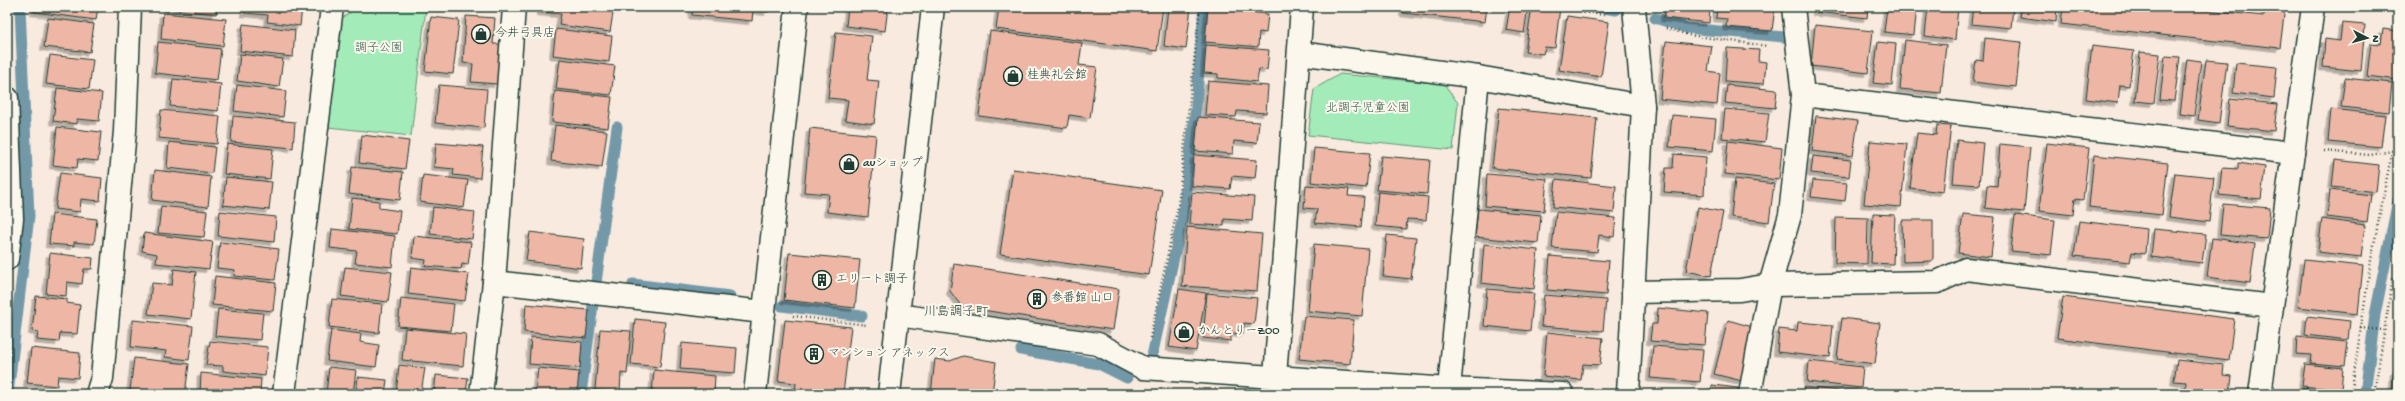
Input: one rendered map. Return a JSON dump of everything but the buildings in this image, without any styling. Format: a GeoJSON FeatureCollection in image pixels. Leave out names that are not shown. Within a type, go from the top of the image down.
{"type":"FeatureCollection","features":[{"type":"Feature","properties":{"kind":"street"},"geometry":{"type":"LineString","coordinates":[[97,394],[102,378],[124,131],[130,7]]}},
{"type":"Feature","properties":{"kind":"street"},"geometry":{"type":"LineString","coordinates":[[284,394],[332,7]]}},
{"type":"Feature","properties":{"kind":"street"},"geometry":{"type":"LineString","coordinates":[[481,394],[494,282],[514,7]]}},
{"type":"Feature","properties":{"kind":"street"},"geometry":{"type":"LineString","coordinates":[[755,394],[797,7]]}},
{"type":"Feature","properties":{"kind":"street"},"geometry":{"type":"LineString","coordinates":[[889,394],[933,7]]}},
{"type":"Feature","properties":{"kind":"street"},"geometry":{"type":"LineString","coordinates":[[1275,377],[1302,7]]}},
{"type":"Feature","properties":{"kind":"street"},"geometry":{"type":"LineString","coordinates":[[1750,394],[1770,285],[1790,215],[1803,95],[1793,7]]}},
{"type":"Feature","properties":{"kind":"street"},"geometry":{"type":"LineString","coordinates":[[2260,394],[2313,7]]}},
{"type":"Feature","properties":{"kind":"street"},"geometry":{"type":"LineString","coordinates":[[1628,394],[1643,106],[1635,13]]}},
{"type":"Feature","properties":{"kind":"street"},"geometry":{"type":"LineString","coordinates":[[1299,53],[1478,77],[1643,106]]}},
{"type":"Feature","properties":{"kind":"street"},"geometry":{"type":"LineString","coordinates":[[1449,389],[1478,77]]}},
{"type":"Feature","properties":{"kind":"street"},"geometry":{"type":"LineString","coordinates":[[1803,95],[2293,151]]}},
{"type":"Feature","properties":{"kind":"street"},"geometry":{"type":"LineString","coordinates":[[7,98],[12,219],[7,259]]}},
{"type":"Feature","properties":{"kind":"street"},"geometry":{"type":"LineString","coordinates":[[1633,292],[1740,290],[1770,285],[1937,282],[1966,269],[2272,306]]}},
{"type":"Feature","properties":{"kind":"street"},"geometry":{"type":"LineString","coordinates":[[494,282],[764,312]]}},
{"type":"Feature","properties":{"kind":"street"},"geometry":{"type":"LineString","coordinates":[[898,315],[1098,344],[1143,368],[1449,389],[1564,394]]}},
{"type":"Feature","properties":{"kind":"path"},"geometry":{"type":"LineString","coordinates":[[1143,368],[1178,206],[1200,7]]}},
{"type":"Feature","properties":{"kind":"path"},"geometry":{"type":"LineString","coordinates":[[1578,7],[1581,12],[1635,13],[1689,35],[1798,51]]}},
{"type":"Feature","properties":{"kind":"path"},"geometry":{"type":"LineString","coordinates":[[2293,151],[2370,155],[2392,151],[2360,328],[2351,394]]}},
{"type":"Feature","properties":{"kind":"path"},"geometry":{"type":"LineString","coordinates":[[2374,394],[2383,330],[2393,278],[2398,278]]}},
{"type":"Feature","properties":{"kind":"path"},"geometry":{"type":"LineString","coordinates":[[764,312],[868,325]]}},
{"type":"Feature","properties":{"kind":"path"},"geometry":{"type":"LineString","coordinates":[[2360,328],[2383,330]]}},
{"type":"Feature","properties":{"kind":"green space","name":"調子公園"},"geometry":{"type":"Polygon","coordinates":[[[357,7],[426,7],[411,136],[328,127],[340,20],[357,7]]]}},
{"type":"Feature","properties":{"kind":"green space","name":"北調子児童公園"},"geometry":{"type":"Polygon","coordinates":[[[1340,74],[1444,84],[1458,103],[1453,150],[1308,135],[1314,89],[1340,74]]]}},
{"type":"Feature","properties":{"kind":"waterway"},"geometry":{"type":"LineString","coordinates":[[8,394],[29,216],[20,7]]}},
{"type":"Feature","properties":{"kind":"waterway"},"geometry":{"type":"LineString","coordinates":[[1152,356],[1182,221],[1196,107],[1204,7]]}},
{"type":"Feature","properties":{"kind":"waterway"},"geometry":{"type":"LineString","coordinates":[[1596,7],[1616,10]]}},
{"type":"Feature","properties":{"kind":"waterway"},"geometry":{"type":"LineString","coordinates":[[1655,18],[1687,28],[1784,37]]}},
{"type":"Feature","properties":{"kind":"waterway"},"geometry":{"type":"LineString","coordinates":[[581,394],[617,127]]}},
{"type":"Feature","properties":{"kind":"waterway"},"geometry":{"type":"LineString","coordinates":[[2365,394],[2375,315],[2398,200]]}},
{"type":"Feature","properties":{"kind":"waterway"},"geometry":{"type":"LineString","coordinates":[[633,284],[730,296]]}},
{"type":"Feature","properties":{"kind":"waterway"},"geometry":{"type":"LineString","coordinates":[[782,306],[862,316]]}},
{"type":"Feature","properties":{"kind":"waterway"},"geometry":{"type":"LineString","coordinates":[[1021,350],[1099,364],[1127,378]]}},
{"type":"Feature","properties":{"kind":"place","name":"今井弓具店"},"geometry":{"type":"Point","coordinates":[481,34]}},
{"type":"Feature","properties":{"kind":"place","name":"桂典礼会館"},"geometry":{"type":"Point","coordinates":[1013,76]}},
{"type":"Feature","properties":{"kind":"place","name":"auショップ"},"geometry":{"type":"Point","coordinates":[849,164]}},
{"type":"Feature","properties":{"kind":"place","name":"エリート調子"},"geometry":{"type":"Point","coordinates":[822,280]}},
{"type":"Feature","properties":{"kind":"place","name":"参番館 山口"},"geometry":{"type":"Point","coordinates":[1037,299]}},
{"type":"Feature","properties":{"kind":"place","name":"かんとりーZOO"},"geometry":{"type":"Point","coordinates":[1184,332]}},
{"type":"Feature","properties":{"kind":"place","name":"マンション アネックス"},"geometry":{"type":"Point","coordinates":[814,354]}},
{"type":"Feature","properties":{"kind":"district","name":"川島調子町"},"geometry":{"type":"Point","coordinates":[956,312]}}]}
